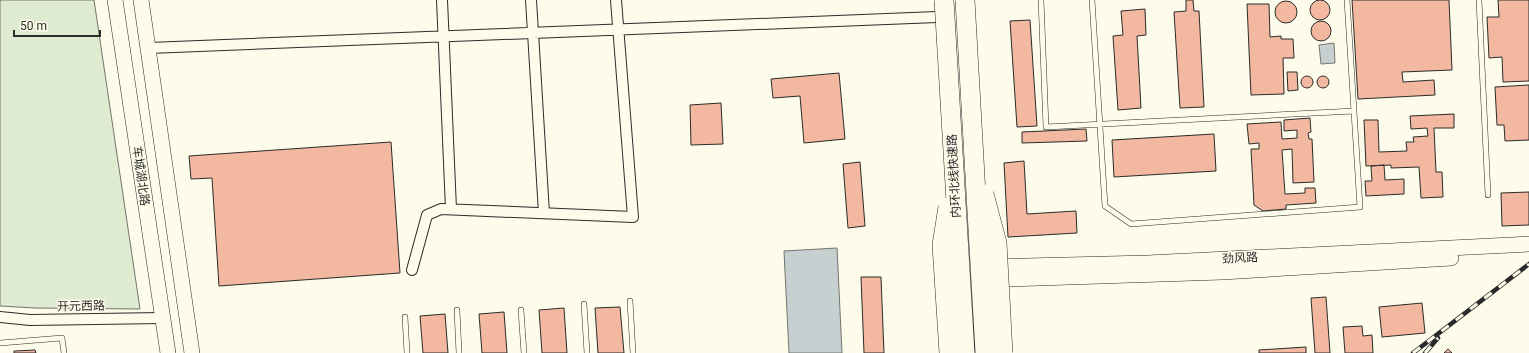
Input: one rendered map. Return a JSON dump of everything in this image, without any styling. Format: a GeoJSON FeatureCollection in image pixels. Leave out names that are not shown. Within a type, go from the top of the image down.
{"type":"FeatureCollection","features":[{"type":"Feature","properties":{"kind":"highway","name":"内环北线快速路"},"geometry":{"type":"LineString","coordinates":[[965,0],[985,353]]}},
{"type":"Feature","properties":{"kind":"highway","name":"内环北线快速路"},"geometry":{"type":"LineString","coordinates":[[940,9],[948,80],[965,353]]}},
{"type":"Feature","properties":{"kind":"highway"},"geometry":{"type":"LineString","coordinates":[[948,80],[950,188],[942,245],[949,353]]}},
{"type":"Feature","properties":{"kind":"highway"},"geometry":{"type":"LineString","coordinates":[[969,80],[982,186],[997,243],[1003,353]]}},
{"type":"Feature","properties":{"kind":"street","name":"车城湖北路"},"geometry":{"type":"LineString","coordinates":[[115,0],[168,353]]}},
{"type":"Feature","properties":{"kind":"street"},"geometry":{"type":"LineString","coordinates":[[141,0],[192,353]]}},
{"type":"Feature","properties":{"kind":"street"},"geometry":{"type":"LineString","coordinates":[[442,0],[451,209]]}},
{"type":"Feature","properties":{"kind":"street"},"geometry":{"type":"LineString","coordinates":[[531,0],[544,213]]}},
{"type":"Feature","properties":{"kind":"street"},"geometry":{"type":"LineString","coordinates":[[412,270],[427,215],[441,209],[633,217],[616,0]]}},
{"type":"Feature","properties":{"kind":"street"},"geometry":{"type":"LineString","coordinates":[[148,48],[618,30],[940,9]]}},
{"type":"Feature","properties":{"kind":"street","name":"劲风路"},"geometry":{"type":"LineString","coordinates":[[1529,244],[952,274],[1222,272],[1529,254]]}},
{"type":"Feature","properties":{"kind":"street","name":"开元西路"},"geometry":{"type":"LineString","coordinates":[[0,317],[30,320],[162,318]]}},
{"type":"Feature","properties":{"kind":"lane"},"geometry":{"type":"LineString","coordinates":[[1041,0],[1046,127],[1354,111]]}},
{"type":"Feature","properties":{"kind":"lane"},"geometry":{"type":"LineString","coordinates":[[1092,0],[1105,206],[1132,224],[1360,208],[1347,0]]}},
{"type":"Feature","properties":{"kind":"lane"},"geometry":{"type":"LineString","coordinates":[[1479,0],[1488,195]]}},
{"type":"Feature","properties":{"kind":"lane"},"geometry":{"type":"LineString","coordinates":[[630,301],[633,353]]}},
{"type":"Feature","properties":{"kind":"lane"},"geometry":{"type":"LineString","coordinates":[[584,304],[587,353]]}},
{"type":"Feature","properties":{"kind":"lane"},"geometry":{"type":"LineString","coordinates":[[457,310],[459,353]]}},
{"type":"Feature","properties":{"kind":"lane"},"geometry":{"type":"LineString","coordinates":[[521,310],[524,353]]}},
{"type":"Feature","properties":{"kind":"lane"},"geometry":{"type":"LineString","coordinates":[[405,317],[406,353]]}},
{"type":"Feature","properties":{"kind":"lane"},"geometry":{"type":"LineString","coordinates":[[0,343],[62,338],[64,353]]}},
{"type":"Feature","properties":{"kind":"green space"},"geometry":{"type":"Polygon","coordinates":[[[0,0],[94,0],[140,309],[35,308],[0,306],[0,0]]]}},
{"type":"Feature","properties":{"kind":"shaded area"},"geometry":{"type":"Polygon","coordinates":[[[1334,43],[1335,63],[1321,64],[1319,45],[1334,43]]]}},
{"type":"Feature","properties":{"kind":"shaded area"},"geometry":{"type":"Polygon","coordinates":[[[837,248],[842,353],[789,353],[784,251],[837,248]]]}},
{"type":"Feature","properties":{"kind":"building"},"geometry":{"type":"Polygon","coordinates":[[[1186,0],[1193,0],[1194,11],[1199,11],[1204,107],[1180,108],[1174,12],[1186,11],[1186,0]]]}},
{"type":"Feature","properties":{"kind":"building"},"geometry":{"type":"Polygon","coordinates":[[[1320,0],[1327,3],[1330,10],[1327,17],[1320,20],[1313,17],[1310,10],[1313,3],[1320,0]]]}},
{"type":"Feature","properties":{"kind":"building"},"geometry":{"type":"Polygon","coordinates":[[[1352,0],[1449,0],[1452,70],[1402,72],[1403,82],[1434,80],[1435,95],[1358,99],[1352,0]]]}},
{"type":"Feature","properties":{"kind":"building"},"geometry":{"type":"Polygon","coordinates":[[[1498,0],[1529,0],[1529,81],[1503,82],[1502,57],[1489,58],[1487,17],[1499,17],[1498,0]]]}},
{"type":"Feature","properties":{"kind":"building"},"geometry":{"type":"Polygon","coordinates":[[[1286,1],[1294,4],[1297,12],[1294,20],[1286,23],[1278,20],[1275,12],[1278,4],[1286,1]]]}},
{"type":"Feature","properties":{"kind":"building"},"geometry":{"type":"Polygon","coordinates":[[[1247,4],[1269,4],[1270,37],[1281,36],[1281,39],[1293,39],[1294,58],[1283,58],[1284,94],[1251,95],[1247,4]]]}},
{"type":"Feature","properties":{"kind":"building"},"geometry":{"type":"Polygon","coordinates":[[[1145,9],[1146,35],[1137,36],[1141,108],[1118,110],[1113,36],[1123,35],[1121,11],[1145,9]]]}},
{"type":"Feature","properties":{"kind":"building"},"geometry":{"type":"Polygon","coordinates":[[[1030,20],[1037,126],[1017,127],[1010,21],[1030,20]]]}},
{"type":"Feature","properties":{"kind":"building"},"geometry":{"type":"Polygon","coordinates":[[[1321,21],[1328,24],[1331,31],[1328,38],[1321,41],[1314,38],[1311,31],[1314,24],[1321,21]]]}},
{"type":"Feature","properties":{"kind":"building"},"geometry":{"type":"Polygon","coordinates":[[[1287,72],[1297,72],[1298,90],[1288,91],[1287,72]]]}},
{"type":"Feature","properties":{"kind":"building"},"geometry":{"type":"Polygon","coordinates":[[[839,73],[845,139],[804,143],[800,96],[773,98],[771,79],[839,73]]]}},
{"type":"Feature","properties":{"kind":"building"},"geometry":{"type":"Polygon","coordinates":[[[1309,76],[1312,77],[1312,87],[1305,88],[1302,87],[1301,80],[1302,77],[1309,76]]]}},
{"type":"Feature","properties":{"kind":"building"},"geometry":{"type":"Polygon","coordinates":[[[1325,76],[1328,77],[1328,87],[1321,88],[1318,87],[1317,80],[1318,77],[1325,76]]]}},
{"type":"Feature","properties":{"kind":"building"},"geometry":{"type":"Polygon","coordinates":[[[1529,85],[1529,140],[1505,141],[1504,125],[1497,125],[1495,87],[1529,85]]]}},
{"type":"Feature","properties":{"kind":"building"},"geometry":{"type":"Polygon","coordinates":[[[721,103],[723,144],[691,145],[690,105],[721,103]]]}},
{"type":"Feature","properties":{"kind":"building"},"geometry":{"type":"Polygon","coordinates":[[[1454,114],[1454,128],[1434,128],[1436,172],[1442,172],[1443,197],[1421,198],[1419,167],[1391,168],[1391,165],[1366,166],[1364,120],[1378,120],[1379,152],[1407,151],[1406,142],[1414,142],[1413,137],[1428,136],[1427,128],[1411,129],[1410,116],[1454,114]]]}},
{"type":"Feature","properties":{"kind":"building"},"geometry":{"type":"Polygon","coordinates":[[[1310,118],[1311,132],[1308,133],[1309,139],[1312,139],[1314,182],[1293,183],[1292,149],[1282,150],[1285,194],[1305,193],[1305,188],[1315,188],[1316,203],[1286,205],[1286,209],[1263,211],[1254,205],[1251,149],[1259,149],[1259,143],[1249,144],[1247,124],[1281,122],[1282,139],[1297,138],[1297,130],[1284,131],[1284,120],[1310,118]]]}},
{"type":"Feature","properties":{"kind":"building"},"geometry":{"type":"Polygon","coordinates":[[[1086,129],[1087,141],[1022,143],[1022,132],[1086,129]]]}},
{"type":"Feature","properties":{"kind":"building"},"geometry":{"type":"Polygon","coordinates":[[[1214,134],[1216,171],[1114,177],[1112,140],[1214,134]]]}},
{"type":"Feature","properties":{"kind":"building"},"geometry":{"type":"Polygon","coordinates":[[[391,142],[400,273],[219,286],[212,178],[191,179],[189,156],[391,142]]]}},
{"type":"Feature","properties":{"kind":"building"},"geometry":{"type":"Polygon","coordinates":[[[1024,161],[1027,214],[1076,211],[1077,233],[1008,237],[1004,163],[1024,161]]]}},
{"type":"Feature","properties":{"kind":"building"},"geometry":{"type":"Polygon","coordinates":[[[860,162],[865,226],[848,228],[843,164],[860,162]]]}},
{"type":"Feature","properties":{"kind":"building"},"geometry":{"type":"Polygon","coordinates":[[[1384,165],[1385,180],[1404,179],[1404,194],[1366,196],[1365,181],[1372,181],[1371,166],[1384,165]]]}},
{"type":"Feature","properties":{"kind":"building"},"geometry":{"type":"Polygon","coordinates":[[[1529,192],[1529,225],[1502,226],[1501,193],[1529,192]]]}},
{"type":"Feature","properties":{"kind":"building"},"geometry":{"type":"Polygon","coordinates":[[[861,277],[881,277],[884,353],[864,353],[861,277]]]}},
{"type":"Feature","properties":{"kind":"building"},"geometry":{"type":"Polygon","coordinates":[[[1326,297],[1330,353],[1315,353],[1311,298],[1326,297]]]}},
{"type":"Feature","properties":{"kind":"building"},"geometry":{"type":"Polygon","coordinates":[[[1422,303],[1425,333],[1382,337],[1379,307],[1422,303]]]}},
{"type":"Feature","properties":{"kind":"building"},"geometry":{"type":"Polygon","coordinates":[[[620,307],[624,353],[598,353],[595,308],[620,307]]]}},
{"type":"Feature","properties":{"kind":"building"},"geometry":{"type":"Polygon","coordinates":[[[564,308],[567,353],[542,353],[539,310],[564,308]]]}},
{"type":"Feature","properties":{"kind":"building"},"geometry":{"type":"Polygon","coordinates":[[[504,312],[507,353],[482,353],[479,314],[504,312]]]}},
{"type":"Feature","properties":{"kind":"building"},"geometry":{"type":"Polygon","coordinates":[[[445,314],[448,353],[423,353],[420,316],[445,314]]]}},
{"type":"Feature","properties":{"kind":"building"},"geometry":{"type":"Polygon","coordinates":[[[1362,326],[1363,336],[1372,335],[1373,353],[1345,353],[1343,327],[1362,326]]]}},
{"type":"Feature","properties":{"kind":"building"},"geometry":{"type":"Polygon","coordinates":[[[1306,347],[1306,353],[1259,353],[1259,350],[1306,347]]]}},
{"type":"Feature","properties":{"kind":"building"},"geometry":{"type":"Polygon","coordinates":[[[1448,349],[1452,353],[1444,353],[1448,349]]]}},
{"type":"Feature","properties":{"kind":"building"},"geometry":{"type":"Polygon","coordinates":[[[35,350],[36,353],[14,353],[14,351],[35,350]]]}},
{"type":"Feature","properties":{"kind":"railway"},"geometry":{"type":"LineString","coordinates":[[1413,353],[1529,264]]}},
{"type":"Feature","properties":{"kind":"railway"},"geometry":{"type":"LineString","coordinates":[[1425,353],[1438,338]]}}]}
